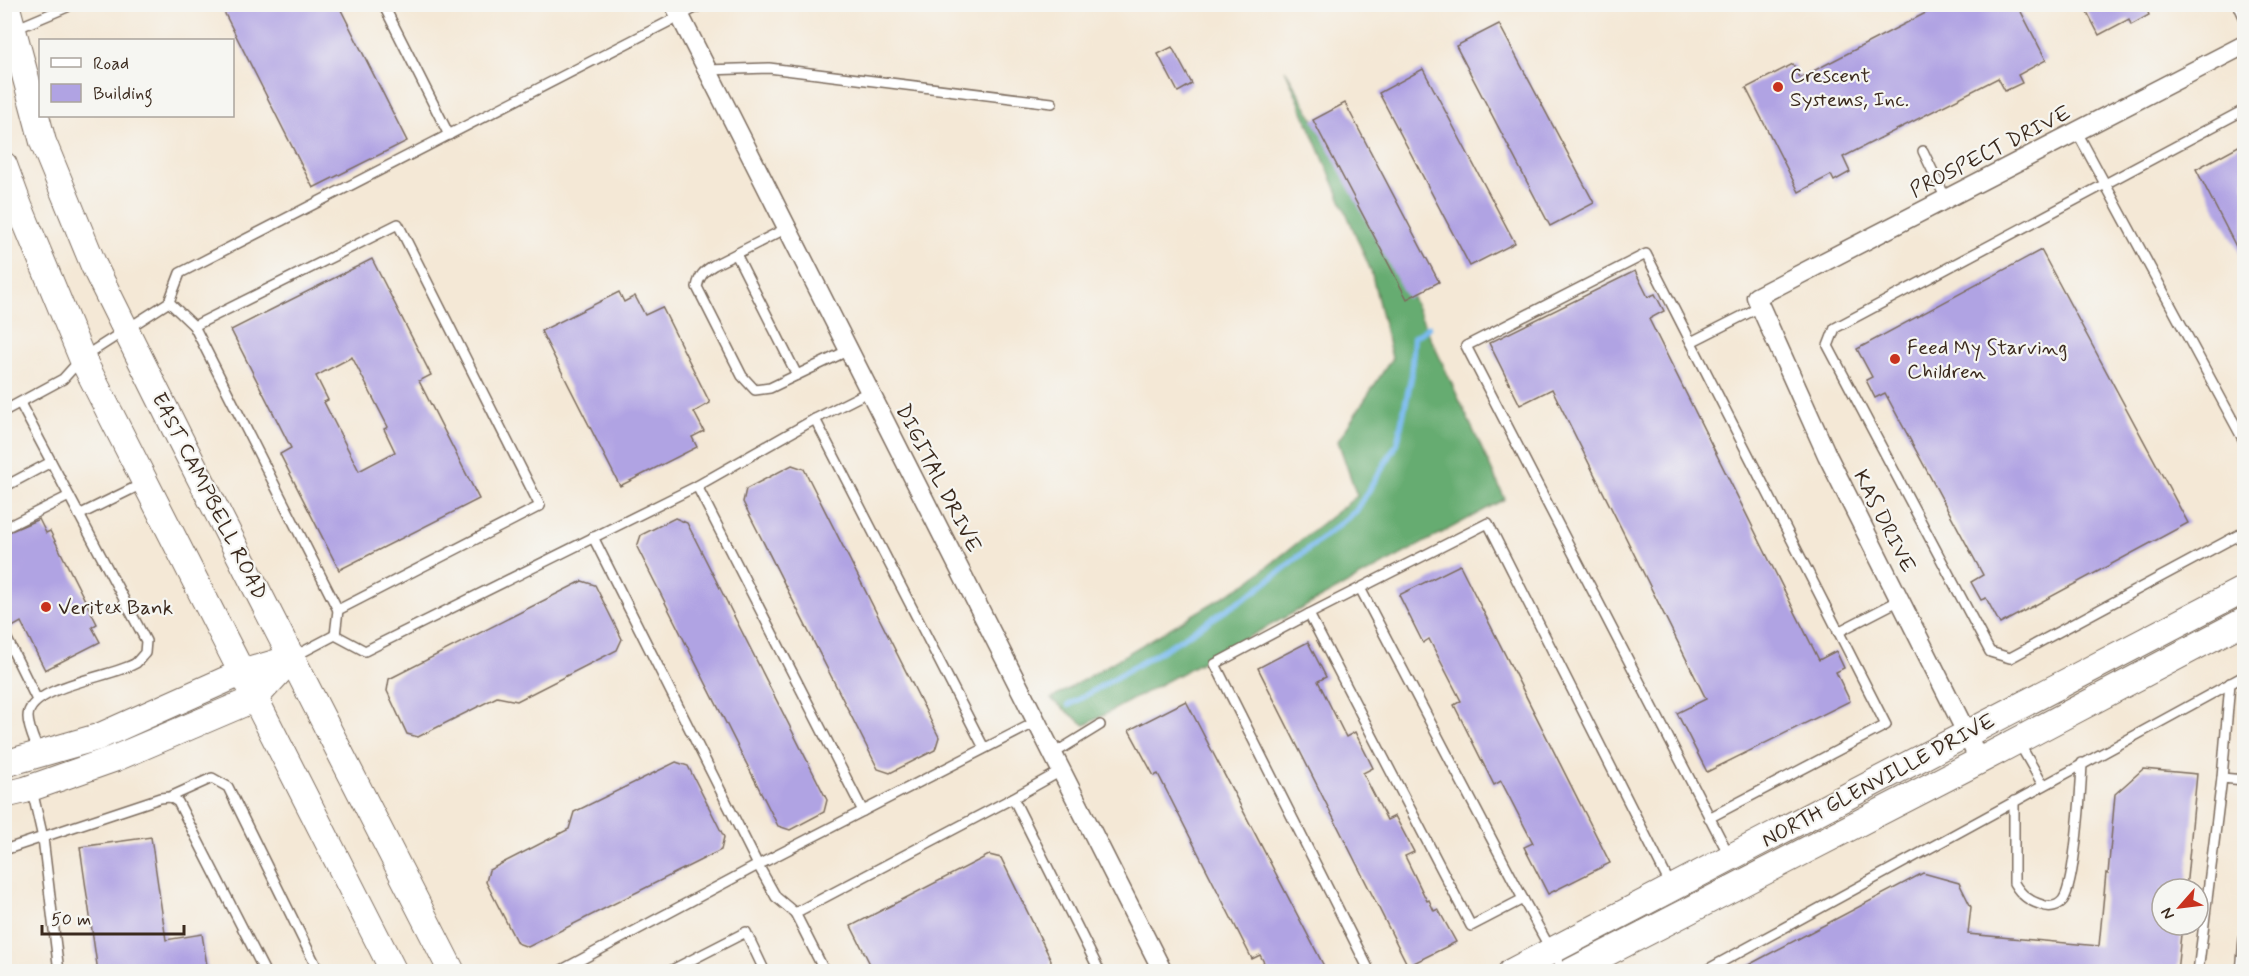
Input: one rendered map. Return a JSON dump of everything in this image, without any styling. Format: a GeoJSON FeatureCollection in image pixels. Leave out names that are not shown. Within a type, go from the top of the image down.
{"type":"FeatureCollection","features":[{"type":"Feature","properties":{"kind":"street","name":"EAST CAMPBELL ROAD"},"geometry":{"type":"LineString","coordinates":[[6,4],[43,142],[94,266],[452,972]]}},
{"type":"Feature","properties":{"kind":"street","name":"DIGITAL DRIVE"},"geometry":{"type":"LineString","coordinates":[[677,11],[1163,972]]}},
{"type":"Feature","properties":{"kind":"street","name":"PROSPECT DRIVE"},"geometry":{"type":"LineString","coordinates":[[1758,302],[1946,199],[2244,45]]}},
{"type":"Feature","properties":{"kind":"street"},"geometry":{"type":"LineString","coordinates":[[4,165],[81,358],[394,972]]}},
{"type":"Feature","properties":{"kind":"street","name":"KAS DRIVE"},"geometry":{"type":"LineString","coordinates":[[1758,302],[1827,455],[1979,761]]}},
{"type":"Feature","properties":{"kind":"street","name":"NORTH GLENVILLE DRIVE"},"geometry":{"type":"LineString","coordinates":[[1511,972],[1557,961],[1579,936],[2244,589]]}},
{"type":"Feature","properties":{"kind":"street","name":"NORTH GLENVILLE DRIVE"},"geometry":{"type":"LineString","coordinates":[[1570,972],[1597,966],[2244,621]]}},
{"type":"Feature","properties":{"kind":"street"},"geometry":{"type":"LineString","coordinates":[[4,764],[98,737],[240,673],[293,657]]}},
{"type":"Feature","properties":{"kind":"street"},"geometry":{"type":"LineString","coordinates":[[4,795],[32,788],[116,758],[254,699],[293,657]]}},
{"type":"Feature","properties":{"kind":"street"},"geometry":{"type":"LineString","coordinates":[[1579,936],[1597,966]]}},
{"type":"Feature","properties":{"kind":"lane"},"geometry":{"type":"LineString","coordinates":[[383,4],[449,135]]}},
{"type":"Feature","properties":{"kind":"lane"},"geometry":{"type":"LineString","coordinates":[[4,411],[63,379],[81,358],[169,302],[180,273],[449,135],[677,11],[703,4]]}},
{"type":"Feature","properties":{"kind":"lane"},"geometry":{"type":"LineString","coordinates":[[2238,4],[2244,16]]}},
{"type":"Feature","properties":{"kind":"lane"},"geometry":{"type":"LineString","coordinates":[[13,30],[68,5]]}},
{"type":"Feature","properties":{"kind":"lane"},"geometry":{"type":"LineString","coordinates":[[707,70],[770,68],[1052,103]]}},
{"type":"Feature","properties":{"kind":"lane"},"geometry":{"type":"LineString","coordinates":[[2244,110],[1835,328],[1828,346],[1990,652],[2010,658],[2244,532]]}},
{"type":"Feature","properties":{"kind":"lane"},"geometry":{"type":"LineString","coordinates":[[2077,132],[2244,441]]}},
{"type":"Feature","properties":{"kind":"lane"},"geometry":{"type":"LineString","coordinates":[[1923,151],[1946,199]]}},
{"type":"Feature","properties":{"kind":"lane"},"geometry":{"type":"LineString","coordinates":[[194,326],[398,224],[540,506],[338,610]]}},
{"type":"Feature","properties":{"kind":"lane"},"geometry":{"type":"LineString","coordinates":[[787,228],[704,272],[699,279],[698,287],[741,376],[755,390],[770,388],[849,350]]}},
{"type":"Feature","properties":{"kind":"lane"},"geometry":{"type":"LineString","coordinates":[[736,254],[797,375]]}},
{"type":"Feature","properties":{"kind":"lane"},"geometry":{"type":"LineString","coordinates":[[1709,818],[1886,725],[1646,254],[1466,346],[1709,818],[1730,858]]}},
{"type":"Feature","properties":{"kind":"lane"},"geometry":{"type":"LineString","coordinates":[[169,302],[194,326],[338,610],[335,635]]}},
{"type":"Feature","properties":{"kind":"lane"},"geometry":{"type":"LineString","coordinates":[[1691,342],[1758,302]]}},
{"type":"Feature","properties":{"kind":"lane"},"geometry":{"type":"LineString","coordinates":[[335,635],[365,651],[697,486],[815,419],[870,391]]}},
{"type":"Feature","properties":{"kind":"lane"},"geometry":{"type":"LineString","coordinates":[[20,403],[146,641],[146,653],[134,664],[37,700],[30,708],[28,718],[39,755]]}},
{"type":"Feature","properties":{"kind":"lane"},"geometry":{"type":"LineString","coordinates":[[815,419],[984,748]]}},
{"type":"Feature","properties":{"kind":"lane"},"geometry":{"type":"LineString","coordinates":[[4,487],[51,462]]}},
{"type":"Feature","properties":{"kind":"lane"},"geometry":{"type":"LineString","coordinates":[[80,515],[144,483]]}},
{"type":"Feature","properties":{"kind":"lane"},"geometry":{"type":"LineString","coordinates":[[697,486],[863,811]]}},
{"type":"Feature","properties":{"kind":"lane"},"geometry":{"type":"LineString","coordinates":[[4,524],[9,526],[69,496]]}},
{"type":"Feature","properties":{"kind":"lane"},"geometry":{"type":"LineString","coordinates":[[1370,972],[1215,664],[1488,523],[1672,888]]}},
{"type":"Feature","properties":{"kind":"lane"},"geometry":{"type":"LineString","coordinates":[[593,537],[776,897],[795,913],[825,972]]}},
{"type":"Feature","properties":{"kind":"lane"},"geometry":{"type":"LineString","coordinates":[[1359,588],[1557,961]]}},
{"type":"Feature","properties":{"kind":"lane"},"geometry":{"type":"LineString","coordinates":[[1838,632],[1900,600]]}},
{"type":"Feature","properties":{"kind":"lane"},"geometry":{"type":"LineString","coordinates":[[1309,614],[1471,926],[1523,899]]}},
{"type":"Feature","properties":{"kind":"lane"},"geometry":{"type":"LineString","coordinates":[[4,633],[37,700]]}},
{"type":"Feature","properties":{"kind":"lane"},"geometry":{"type":"LineString","coordinates":[[293,657],[335,635]]}},
{"type":"Feature","properties":{"kind":"lane"},"geometry":{"type":"LineString","coordinates":[[1703,972],[2244,676]]}},
{"type":"Feature","properties":{"kind":"lane"},"geometry":{"type":"LineString","coordinates":[[2198,972],[2222,778],[2230,683]]}},
{"type":"Feature","properties":{"kind":"lane"},"geometry":{"type":"LineString","coordinates":[[558,972],[1036,722]]}},
{"type":"Feature","properties":{"kind":"lane"},"geometry":{"type":"LineString","coordinates":[[1053,754],[1100,725]]}},
{"type":"Feature","properties":{"kind":"lane"},"geometry":{"type":"LineString","coordinates":[[2018,741],[2043,785]]}},
{"type":"Feature","properties":{"kind":"lane"},"geometry":{"type":"LineString","coordinates":[[2014,801],[2014,883],[2019,893],[2031,901],[2046,907],[2057,905],[2064,899],[2070,884],[2082,764]]}},
{"type":"Feature","properties":{"kind":"lane"},"geometry":{"type":"LineString","coordinates":[[795,913],[1061,771]]}},
{"type":"Feature","properties":{"kind":"lane"},"geometry":{"type":"LineString","coordinates":[[4,850],[160,798],[170,797],[212,778],[228,787],[319,972]]}},
{"type":"Feature","properties":{"kind":"lane"},"geometry":{"type":"LineString","coordinates":[[2222,778],[2244,780]]}},
{"type":"Feature","properties":{"kind":"lane"},"geometry":{"type":"LineString","coordinates":[[32,788],[43,838],[59,972]]}},
{"type":"Feature","properties":{"kind":"lane"},"geometry":{"type":"LineString","coordinates":[[170,797],[178,802],[265,972]]}},
{"type":"Feature","properties":{"kind":"lane"},"geometry":{"type":"LineString","coordinates":[[1013,798],[1100,972]]}},
{"type":"Feature","properties":{"kind":"lane"},"geometry":{"type":"LineString","coordinates":[[668,972],[746,932],[765,972]]}},
{"type":"Feature","properties":{"kind":"lane"},"geometry":{"type":"LineString","coordinates":[[2241,972],[2244,939]]}},
{"type":"Feature","properties":{"kind":"green space"},"geometry":{"type":"Polygon","coordinates":[[[1285,69],[1398,267],[1505,499],[1085,725],[1051,699],[1248,582],[1357,496],[1338,441],[1392,358],[1371,271],[1285,69]]]}},
{"type":"Feature","properties":{"kind":"building"},"geometry":{"type":"Polygon","coordinates":[[[220,4],[338,4],[407,141],[313,188],[220,4]]]}},
{"type":"Feature","properties":{"kind":"building"},"geometry":{"type":"Polygon","coordinates":[[[1943,4],[2017,4],[2046,60],[2018,75],[2022,83],[2005,91],[1998,78],[1843,157],[1850,172],[1834,181],[1831,175],[1799,192],[1746,88],[1793,64],[1800,78],[1943,4]]]}},
{"type":"Feature","properties":{"kind":"building"},"geometry":{"type":"Polygon","coordinates":[[[2083,4],[2157,4],[2147,10],[2149,15],[2131,25],[2129,19],[2099,35],[2083,4]]]}},
{"type":"Feature","properties":{"kind":"building"},"geometry":{"type":"Polygon","coordinates":[[[1499,24],[1594,203],[1550,226],[1456,46],[1499,24]]]}},
{"type":"Feature","properties":{"kind":"building"},"geometry":{"type":"Polygon","coordinates":[[[1172,47],[1192,84],[1178,92],[1158,54],[1172,47]]]}},
{"type":"Feature","properties":{"kind":"building"},"geometry":{"type":"Polygon","coordinates":[[[1423,69],[1515,243],[1470,266],[1379,93],[1423,69]]]}},
{"type":"Feature","properties":{"kind":"building"},"geometry":{"type":"Polygon","coordinates":[[[1345,103],[1439,282],[1407,299],[1313,120],[1345,103]]]}},
{"type":"Feature","properties":{"kind":"building"},"geometry":{"type":"Polygon","coordinates":[[[2244,143],[2244,262],[2196,169],[2244,143]]]}},
{"type":"Feature","properties":{"kind":"building"},"geometry":{"type":"Polygon","coordinates":[[[2041,250],[2188,523],[2000,624],[1986,598],[1981,600],[1971,582],[1983,575],[1885,393],[1875,398],[1866,380],[1872,377],[1857,349],[2041,250]]]}},
{"type":"Feature","properties":{"kind":"building"},"geometry":{"type":"Polygon","coordinates":[[[372,259],[431,375],[419,381],[479,499],[339,570],[280,454],[291,448],[231,330],[372,259]],[[352,357],[316,376],[328,400],[324,402],[359,471],[395,452],[384,429],[388,427],[352,357]]]}},
{"type":"Feature","properties":{"kind":"building"},"geometry":{"type":"Polygon","coordinates":[[[1635,271],[1648,297],[1655,294],[1664,311],[1649,319],[1819,660],[1836,651],[1844,668],[1836,672],[1850,701],[1707,772],[1677,713],[1706,699],[1552,389],[1520,405],[1489,343],[1635,271]]]}},
{"type":"Feature","properties":{"kind":"building"},"geometry":{"type":"Polygon","coordinates":[[[619,292],[624,302],[635,296],[645,315],[662,307],[710,403],[694,412],[704,431],[692,437],[697,447],[620,486],[541,331],[619,292]]]}},
{"type":"Feature","properties":{"kind":"building"},"geometry":{"type":"Polygon","coordinates":[[[792,465],[804,469],[939,737],[935,750],[890,773],[878,769],[743,502],[746,489],[792,465]]]}},
{"type":"Feature","properties":{"kind":"building"},"geometry":{"type":"Polygon","coordinates":[[[675,518],[687,523],[827,800],[824,812],[790,830],[778,826],[637,547],[641,535],[675,518]]]}},
{"type":"Feature","properties":{"kind":"building","name":"Veritex Bank"},"geometry":{"type":"Polygon","coordinates":[[[39,519],[46,533],[50,531],[97,624],[92,627],[100,642],[45,670],[21,622],[9,629],[4,626],[4,534],[39,519]]]}},
{"type":"Feature","properties":{"kind":"building"},"geometry":{"type":"Polygon","coordinates":[[[1460,565],[1610,863],[1548,894],[1524,847],[1533,843],[1501,781],[1494,785],[1454,705],[1461,701],[1429,639],[1423,643],[1399,595],[1460,565]]]}},
{"type":"Feature","properties":{"kind":"building"},"geometry":{"type":"Polygon","coordinates":[[[582,581],[595,585],[622,639],[617,650],[517,701],[497,697],[418,737],[407,734],[387,691],[389,679],[582,581]]]}},
{"type":"Feature","properties":{"kind":"building"},"geometry":{"type":"Polygon","coordinates":[[[1308,642],[1326,677],[1318,681],[1346,737],[1355,732],[1373,768],[1363,773],[1387,820],[1395,816],[1414,852],[1405,856],[1427,901],[1429,900],[1434,911],[1438,909],[1456,942],[1408,966],[1258,668],[1308,642]]]}},
{"type":"Feature","properties":{"kind":"building"},"geometry":{"type":"Polygon","coordinates":[[[1186,701],[1327,972],[1269,972],[1260,955],[1252,959],[1158,774],[1154,776],[1129,730],[1186,701]]]}},
{"type":"Feature","properties":{"kind":"building"},"geometry":{"type":"Polygon","coordinates":[[[676,762],[688,766],[724,837],[721,850],[528,947],[517,943],[486,882],[489,870],[569,829],[574,812],[676,762]]]}},
{"type":"Feature","properties":{"kind":"building"},"geometry":{"type":"Polygon","coordinates":[[[2143,769],[2197,774],[2187,877],[2150,877],[2150,937],[2181,937],[2177,972],[1735,972],[1923,873],[1959,883],[1971,907],[1968,934],[2099,946],[2115,794],[2143,769]]]}},
{"type":"Feature","properties":{"kind":"building"},"geometry":{"type":"Polygon","coordinates":[[[151,837],[166,940],[202,934],[208,972],[98,972],[80,847],[151,837]]]}},
{"type":"Feature","properties":{"kind":"building"},"geometry":{"type":"Polygon","coordinates":[[[989,855],[1001,858],[1051,960],[1050,972],[874,972],[851,926],[989,855]]]}},
{"type":"Feature","properties":{"kind":"waterway"},"geometry":{"type":"LineString","coordinates":[[1069,705],[1173,644],[1254,592],[1356,511],[1397,444],[1411,378],[1414,337],[1429,327]]}},
{"type":"Feature","properties":{"kind":"place","name":"Crescent Systems, Inc."},"geometry":{"type":"Point","coordinates":[1778,87]}},
{"type":"Feature","properties":{"kind":"place","name":"Feed My Starving Children"},"geometry":{"type":"Point","coordinates":[1895,359]}},
{"type":"Feature","properties":{"kind":"place","name":"Veritex Bank"},"geometry":{"type":"Point","coordinates":[46,607]}}]}
